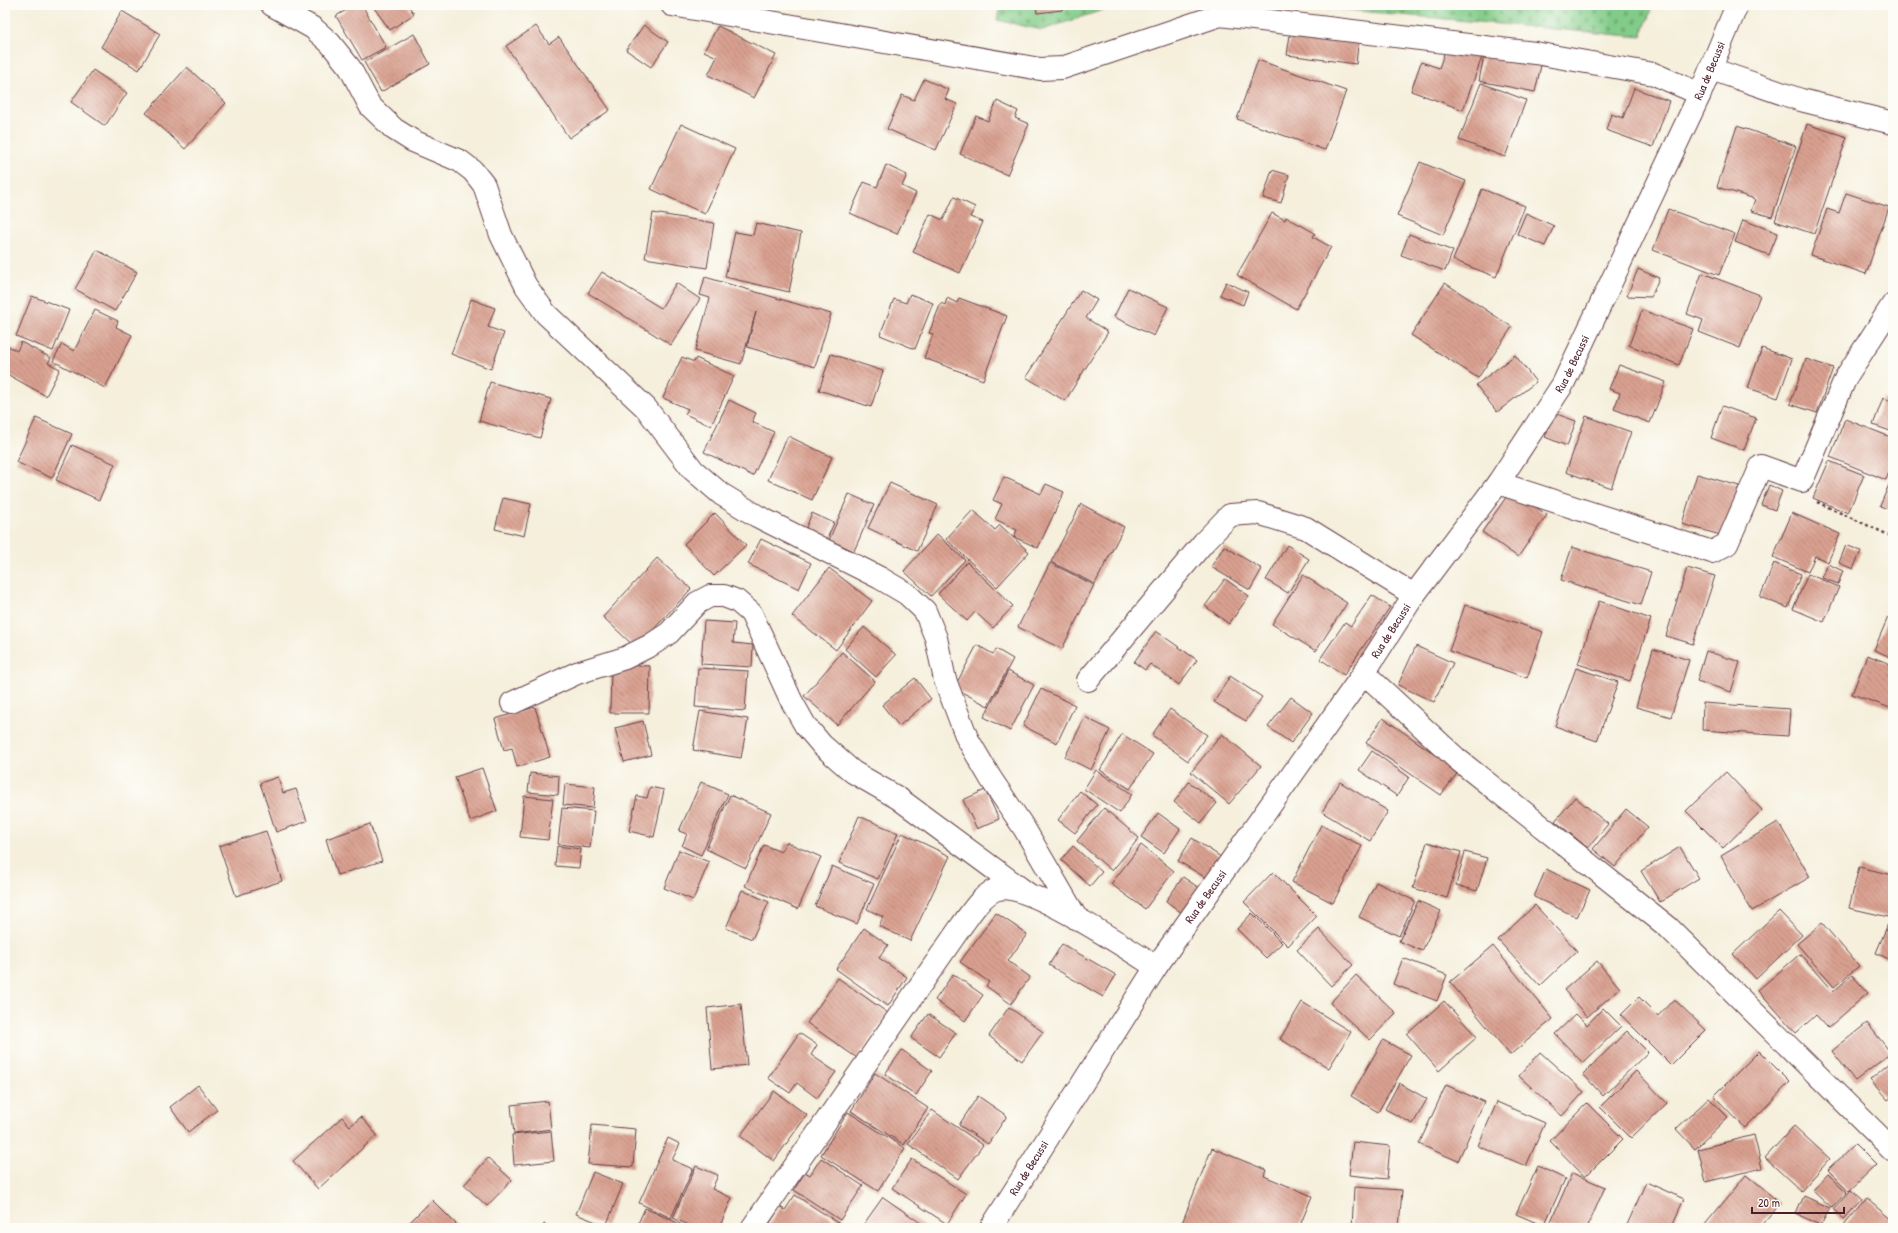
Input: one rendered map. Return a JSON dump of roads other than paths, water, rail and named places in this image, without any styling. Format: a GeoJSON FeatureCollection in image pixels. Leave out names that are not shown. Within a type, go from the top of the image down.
{"type":"FeatureCollection","features":[{"type":"Feature","properties":{"kind":"street"},"geometry":{"type":"LineString","coordinates":[[272,5],[313,28],[330,43],[350,68],[370,106],[394,129],[413,141],[460,161],[473,171],[484,185],[501,235],[526,286],[546,314],[646,408],[693,470],[721,494],[757,516],[880,578],[907,594],[925,611],[936,638],[945,680],[967,738],[991,779],[1024,828],[1077,919]]}},
{"type":"Feature","properties":{"kind":"street"},"geometry":{"type":"LineString","coordinates":[[672,5],[1040,69],[1062,68],[1220,15],[1535,53],[1654,74],[1700,94]]}},
{"type":"Feature","properties":{"kind":"street","name":"Rua de Becussi"},"geometry":{"type":"LineString","coordinates":[[991,1228],[1156,967],[1364,673],[1414,595],[1498,483],[1564,384],[1700,94],[1737,5]]}},
{"type":"Feature","properties":{"kind":"street"},"geometry":{"type":"LineString","coordinates":[[1711,69],[1801,100],[1893,122]]}},
{"type":"Feature","properties":{"kind":"street"},"geometry":{"type":"LineString","coordinates":[[1498,483],[1712,552],[1726,544],[1761,466],[1802,481],[1846,377],[1893,304]]}},
{"type":"Feature","properties":{"kind":"street"},"geometry":{"type":"LineString","coordinates":[[1088,680],[1204,542],[1230,515],[1258,514],[1306,528],[1414,595]]}},
{"type":"Feature","properties":{"kind":"street"},"geometry":{"type":"LineString","coordinates":[[512,703],[577,673],[625,658],[645,648],[669,633],[697,603],[710,596],[724,596],[737,601],[751,614],[773,658],[791,700],[805,725],[822,745],[853,772],[898,798],[1028,894],[1077,919],[1156,967]]}},
{"type":"Feature","properties":{"kind":"street"},"geometry":{"type":"LineString","coordinates":[[1364,673],[1457,759],[1668,927],[1893,1150]]}},
{"type":"Feature","properties":{"kind":"street"},"geometry":{"type":"LineString","coordinates":[[752,1228],[976,906],[998,889],[1028,894]]}}]}
